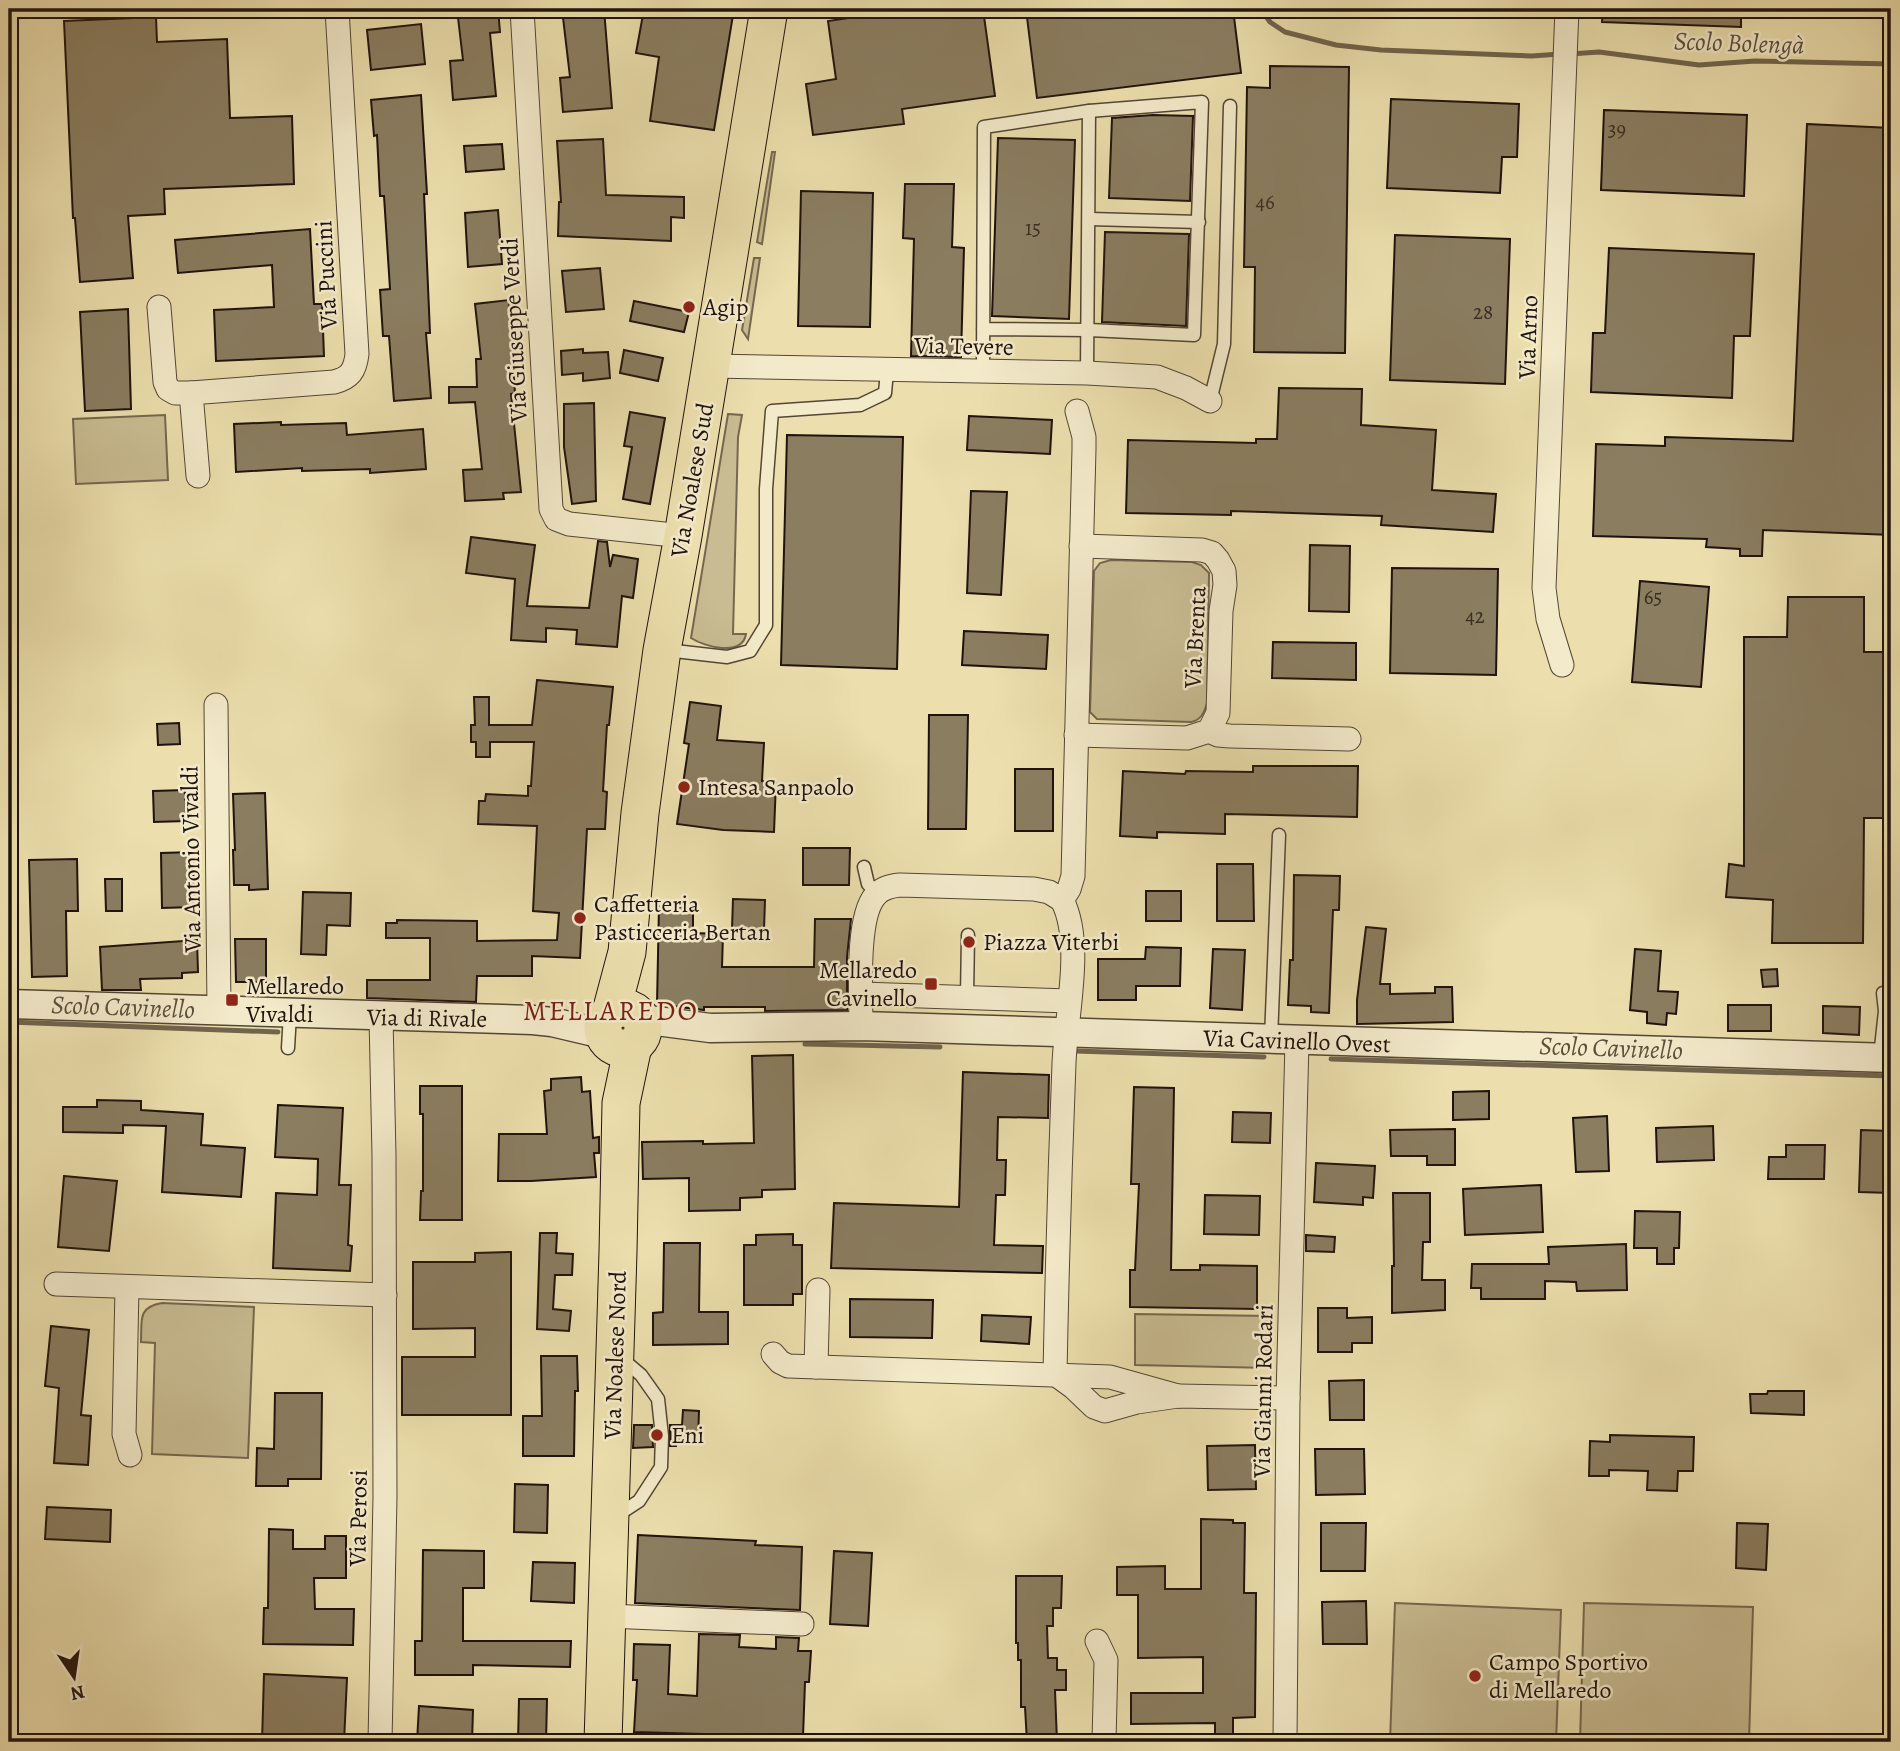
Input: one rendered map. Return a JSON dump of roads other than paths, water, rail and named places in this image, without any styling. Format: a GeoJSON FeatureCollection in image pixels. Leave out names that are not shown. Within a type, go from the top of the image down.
{"type":"FeatureCollection","features":[{"type":"Feature","properties":{"kind":"main road","name":"Via Noalese Sud"},"geometry":{"type":"LineString","coordinates":[[623,1028],[640,813],[662,650],[769,9]]}},
{"type":"Feature","properties":{"kind":"main road","name":"Via Noalese Nord"},"geometry":{"type":"LineString","coordinates":[[603,1742],[623,1028]]}},
{"type":"Feature","properties":{"kind":"street","name":"Via Puccini"},"geometry":{"type":"LineString","coordinates":[[191,393],[334,382],[346,379],[355,368],[357,354],[337,9]]}},
{"type":"Feature","properties":{"kind":"street","name":"Via Giuseppe Verdi"},"geometry":{"type":"LineString","coordinates":[[522,9],[551,509],[556,519],[569,524],[683,536]]}},
{"type":"Feature","properties":{"kind":"street","name":"Via Arno"},"geometry":{"type":"LineString","coordinates":[[1562,665],[1548,619],[1544,588],[1567,9]]}},
{"type":"Feature","properties":{"kind":"street"},"geometry":{"type":"LineString","coordinates":[[159,307],[167,390],[191,393],[198,476]]}},
{"type":"Feature","properties":{"kind":"street","name":"Via Tevere"},"geometry":{"type":"LineString","coordinates":[[711,366],[1087,373],[1157,377],[1210,401]]}},
{"type":"Feature","properties":{"kind":"street"},"geometry":{"type":"LineString","coordinates":[[1062,900],[1073,876],[1084,437],[1077,411]]}},
{"type":"Feature","properties":{"kind":"street","name":"Via Brenta"},"geometry":{"type":"LineString","coordinates":[[1081,546],[1202,550],[1212,553],[1218,559],[1224,571],[1225,585],[1221,611],[1218,713],[1209,731]]}},
{"type":"Feature","properties":{"kind":"street","name":"Via Antonio Vivaldi"},"geometry":{"type":"LineString","coordinates":[[216,705],[219,1011]]}},
{"type":"Feature","properties":{"kind":"street"},"geometry":{"type":"LineString","coordinates":[[1076,735],[1187,738],[1209,731],[1230,736],[1349,739]]}},
{"type":"Feature","properties":{"kind":"street"},"geometry":{"type":"LineString","coordinates":[[861,1026],[863,919],[869,903],[877,893],[900,885],[1034,888],[1049,892],[1062,900],[1070,915],[1073,937],[1066,1033],[1055,1374]]}},
{"type":"Feature","properties":{"kind":"street"},"geometry":{"type":"LineString","coordinates":[[861,995],[1069,1001]]}},
{"type":"Feature","properties":{"kind":"street","name":"Via di Rivale"},"geometry":{"type":"LineString","coordinates":[[9,1004],[551,1021],[623,1028]]}},
{"type":"Feature","properties":{"kind":"street","name":"Via Perosi"},"geometry":{"type":"LineString","coordinates":[[380,1742],[385,1295],[381,1017]]}},
{"type":"Feature","properties":{"kind":"street","name":"Via Cavinello Ovest"},"geometry":{"type":"LineString","coordinates":[[623,1028],[861,1026],[1886,1058]]}},
{"type":"Feature","properties":{"kind":"street","name":"Via Gianni Rodari"},"geometry":{"type":"LineString","coordinates":[[1284,1040],[1288,1398],[1285,1742]]}},
{"type":"Feature","properties":{"kind":"street"},"geometry":{"type":"LineString","coordinates":[[57,1284],[385,1295]]}},
{"type":"Feature","properties":{"kind":"street"},"geometry":{"type":"LineString","coordinates":[[127,1287],[124,1434],[130,1455]]}},
{"type":"Feature","properties":{"kind":"street"},"geometry":{"type":"LineString","coordinates":[[816,1367],[818,1290]]}},
{"type":"Feature","properties":{"kind":"street"},"geometry":{"type":"LineString","coordinates":[[773,1354],[788,1366],[1055,1374],[1121,1379],[1178,1396]]}},
{"type":"Feature","properties":{"kind":"street"},"geometry":{"type":"LineString","coordinates":[[1055,1374],[1094,1407],[1105,1411],[1137,1402],[1178,1396],[1288,1398]]}},
{"type":"Feature","properties":{"kind":"street"},"geometry":{"type":"LineString","coordinates":[[607,1616],[802,1624]]}},
{"type":"Feature","properties":{"kind":"street"},"geometry":{"type":"LineString","coordinates":[[1097,1641],[1106,1660],[1104,1742]]}},
{"type":"Feature","properties":{"kind":"lane"},"geometry":{"type":"LineString","coordinates":[[983,330],[1088,330],[1194,335],[1202,102],[1089,111],[984,127],[983,330],[983,372]]}},
{"type":"Feature","properties":{"kind":"lane"},"geometry":{"type":"LineString","coordinates":[[1210,401],[1224,344],[1230,106]]}},
{"type":"Feature","properties":{"kind":"lane"},"geometry":{"type":"LineString","coordinates":[[1087,373],[1089,111]]}},
{"type":"Feature","properties":{"kind":"lane"},"geometry":{"type":"LineString","coordinates":[[1090,219],[1199,222]]}},
{"type":"Feature","properties":{"kind":"lane"},"geometry":{"type":"LineString","coordinates":[[662,650],[727,657],[750,651],[766,625],[766,489],[772,411],[860,405],[885,393],[887,371]]}},
{"type":"Feature","properties":{"kind":"lane"},"geometry":{"type":"LineString","coordinates":[[1279,835],[1284,1040]]}},
{"type":"Feature","properties":{"kind":"lane"},"geometry":{"type":"LineString","coordinates":[[864,867],[868,884],[877,893]]}},
{"type":"Feature","properties":{"kind":"lane"},"geometry":{"type":"LineString","coordinates":[[967,997],[968,935]]}},
{"type":"Feature","properties":{"kind":"lane"},"geometry":{"type":"LineString","coordinates":[[1883,993],[1886,1058]]}},
{"type":"Feature","properties":{"kind":"lane"},"geometry":{"type":"LineString","coordinates":[[288,1048],[290,1014]]}},
{"type":"Feature","properties":{"kind":"lane"},"geometry":{"type":"LineString","coordinates":[[610,1520],[639,1501],[661,1466],[662,1436],[658,1399],[640,1375],[615,1353]]}},
{"type":"Feature","properties":{"kind":"waterway","name":"Scolo Bolengà"},"geometry":{"type":"LineString","coordinates":[[1261,9],[1270,22],[1285,32],[1336,45],[1381,50],[1532,56],[1560,54]]}},
{"type":"Feature","properties":{"kind":"waterway","name":"Scolo Bolengà"},"geometry":{"type":"LineString","coordinates":[[1570,54],[1599,52],[1699,65],[1755,61],[1891,64]]}},
{"type":"Feature","properties":{"kind":"waterway","name":"Scolo Cavinello"},"geometry":{"type":"LineString","coordinates":[[9,1022],[278,1032]]}},
{"type":"Feature","properties":{"kind":"waterway","name":"Scolo Cavinello"},"geometry":{"type":"LineString","coordinates":[[805,1044],[940,1047]]}},
{"type":"Feature","properties":{"kind":"waterway","name":"Scolo Cavinello"},"geometry":{"type":"LineString","coordinates":[[1075,1051],[1264,1057]]}},
{"type":"Feature","properties":{"kind":"waterway","name":"Scolo Cavinello"},"geometry":{"type":"LineString","coordinates":[[1331,1059],[1891,1076]]}},
{"type":"Feature","properties":{"kind":"place","name":"Agip"},"geometry":{"type":"Point","coordinates":[689,307]}},
{"type":"Feature","properties":{"kind":"place","name":"Intesa Sanpaolo"},"geometry":{"type":"Point","coordinates":[684,787]}},
{"type":"Feature","properties":{"kind":"place","name":"Caffetteria Pasticceria Bertan"},"geometry":{"type":"Point","coordinates":[580,918]}},
{"type":"Feature","properties":{"kind":"place","name":"Piazza Viterbi"},"geometry":{"type":"Point","coordinates":[969,942]}},
{"type":"Feature","properties":{"kind":"place","name":"Mellaredo Cavinello"},"geometry":{"type":"Point","coordinates":[931,984]}},
{"type":"Feature","properties":{"kind":"place","name":"Mellaredo Vivaldi"},"geometry":{"type":"Point","coordinates":[232,1000]}},
{"type":"Feature","properties":{"kind":"place","name":"Eni"},"geometry":{"type":"Point","coordinates":[657,1435]}},
{"type":"Feature","properties":{"kind":"place","name":"Campo Sportivo di Mellaredo"},"geometry":{"type":"Point","coordinates":[1475,1676]}},
{"type":"Feature","properties":{"kind":"district","name":"MELLAREDO"},"geometry":{"type":"Point","coordinates":[611,1011]}}]}
